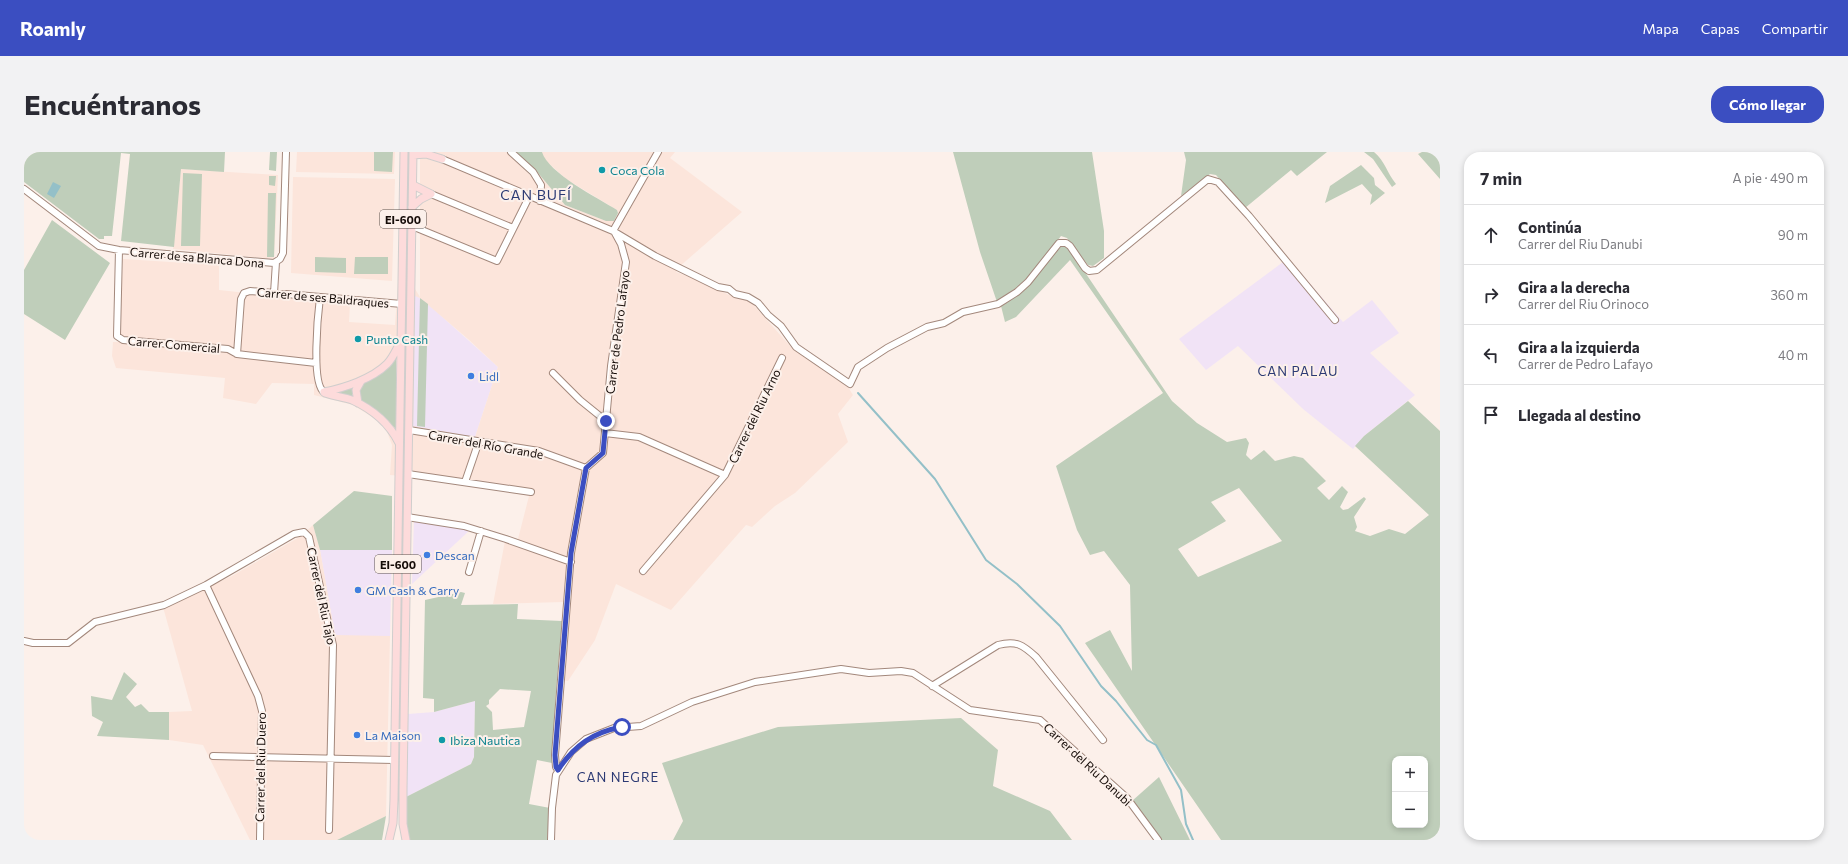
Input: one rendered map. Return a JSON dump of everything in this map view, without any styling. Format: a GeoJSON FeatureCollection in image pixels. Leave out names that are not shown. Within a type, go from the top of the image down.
{"type":"FeatureCollection","features":[{"type":"Feature","properties":{"kind":"main road","name":"EI-600"},"geometry":{"type":"LineString","coordinates":[[390,840],[394,815],[404,152]]}},
{"type":"Feature","properties":{"kind":"main road"},"geometry":{"type":"LineString","coordinates":[[434,152],[442,159]]}},
{"type":"Feature","properties":{"kind":"main road","name":"EI-600"},"geometry":{"type":"LineString","coordinates":[[406,840],[403,824],[413,153]]}},
{"type":"Feature","properties":{"kind":"main road"},"geometry":{"type":"LineString","coordinates":[[413,153],[426,154],[442,159]]}},
{"type":"Feature","properties":{"kind":"main road"},"geometry":{"type":"LineString","coordinates":[[413,185],[431,194]]}},
{"type":"Feature","properties":{"kind":"main road"},"geometry":{"type":"LineString","coordinates":[[412,206],[421,198],[431,194]]}},
{"type":"Feature","properties":{"kind":"main road"},"geometry":{"type":"LineString","coordinates":[[324,392],[353,385],[386,366],[392,359],[401,341]]}},
{"type":"Feature","properties":{"kind":"main road"},"geometry":{"type":"LineString","coordinates":[[358,403],[356,390],[362,380]]}},
{"type":"Feature","properties":{"kind":"main road"},"geometry":{"type":"LineString","coordinates":[[324,392],[358,403],[386,422],[400,444]]}},
{"type":"Feature","properties":{"kind":"street","name":"Carrer de sa Blanca Dona"},"geometry":{"type":"LineString","coordinates":[[24,189],[99,246],[119,250],[276,262],[283,253],[286,152]]}},
{"type":"Feature","properties":{"kind":"street"},"geometry":{"type":"LineString","coordinates":[[511,152],[533,172],[541,185],[540,201]]}},
{"type":"Feature","properties":{"kind":"street"},"geometry":{"type":"LineString","coordinates":[[613,231],[658,152]]}},
{"type":"Feature","properties":{"kind":"street"},"geometry":{"type":"LineString","coordinates":[[442,159],[529,197],[613,231],[655,256],[718,287],[729,289],[735,294],[748,297],[758,303],[768,315],[781,326],[796,347],[850,384],[858,366],[894,345],[927,327],[944,323],[963,312],[998,304],[1017,292],[1028,282],[1059,243],[1066,243],[1070,246],[1085,268],[1090,271],[1097,270],[1191,191],[1208,179],[1218,182],[1249,216],[1335,320]]}},
{"type":"Feature","properties":{"kind":"street"},"geometry":{"type":"LineString","coordinates":[[431,194],[513,228]]}},
{"type":"Feature","properties":{"kind":"street"},"geometry":{"type":"LineString","coordinates":[[412,226],[497,262],[529,197]]}},
{"type":"Feature","properties":{"kind":"street","name":"Carrer de Pedro Lafayo"},"geometry":{"type":"LineString","coordinates":[[586,468],[603,453],[611,366],[626,262],[621,244],[613,231]]}},
{"type":"Feature","properties":{"kind":"street","name":"Carrer Comercial"},"geometry":{"type":"LineString","coordinates":[[119,250],[117,336],[123,340],[228,349],[237,354],[316,363]]}},
{"type":"Feature","properties":{"kind":"street"},"geometry":{"type":"LineString","coordinates":[[274,293],[276,262]]}},
{"type":"Feature","properties":{"kind":"street","name":"Carrer de ses Baldraques"},"geometry":{"type":"LineString","coordinates":[[237,354],[241,299],[244,293],[250,291],[402,304]]}},
{"type":"Feature","properties":{"kind":"street"},"geometry":{"type":"LineString","coordinates":[[320,297],[316,363],[319,387],[324,392]]}},
{"type":"Feature","properties":{"kind":"street","name":"Carrer del Riu Arno"},"geometry":{"type":"LineString","coordinates":[[643,571],[725,475],[782,358]]}},
{"type":"Feature","properties":{"kind":"street"},"geometry":{"type":"LineString","coordinates":[[553,373],[580,400],[606,421]]}},
{"type":"Feature","properties":{"kind":"street","name":"Carrer del Río Grande"},"geometry":{"type":"LineString","coordinates":[[409,430],[539,452],[586,468]]}},
{"type":"Feature","properties":{"kind":"street","name":"Carrer del Riu Arno"},"geometry":{"type":"LineString","coordinates":[[605,433],[639,437],[725,475]]}},
{"type":"Feature","properties":{"kind":"street"},"geometry":{"type":"LineString","coordinates":[[465,482],[479,441]]}},
{"type":"Feature","properties":{"kind":"street"},"geometry":{"type":"LineString","coordinates":[[550,840],[554,781],[558,770],[556,767],[555,755],[570,562],[586,468]]}},
{"type":"Feature","properties":{"kind":"street"},"geometry":{"type":"LineString","coordinates":[[408,474],[531,492]]}},
{"type":"Feature","properties":{"kind":"street"},"geometry":{"type":"LineString","coordinates":[[407,517],[464,526],[570,562]]}},
{"type":"Feature","properties":{"kind":"street"},"geometry":{"type":"LineString","coordinates":[[468,572],[481,531]]}},
{"type":"Feature","properties":{"kind":"street","name":"Carrer del Riu Tajo"},"geometry":{"type":"LineString","coordinates":[[206,585],[294,534],[304,532],[310,537],[333,645],[332,759],[329,830]]}},
{"type":"Feature","properties":{"kind":"street"},"geometry":{"type":"LineString","coordinates":[[24,641],[33,643],[68,643],[95,622],[164,605],[206,585]]}},
{"type":"Feature","properties":{"kind":"street","name":"Carrer del Riu Duero"},"geometry":{"type":"LineString","coordinates":[[206,585],[258,696],[262,711],[260,840]]}},
{"type":"Feature","properties":{"kind":"street"},"geometry":{"type":"LineString","coordinates":[[932,686],[998,645],[1010,642],[1026,647],[1036,657],[1103,740]]}},
{"type":"Feature","properties":{"kind":"street","name":"Carrer del Riu Danubi"},"geometry":{"type":"LineString","coordinates":[[558,770],[571,752],[586,739],[614,728],[641,726],[692,702],[756,682],[841,669],[869,673],[901,671],[912,673],[970,710],[1040,720],[1127,798],[1158,840]]}},
{"type":"Feature","properties":{"kind":"street"},"geometry":{"type":"LineString","coordinates":[[213,756],[394,760]]}},
{"type":"Feature","properties":{"kind":"shaded area"},"geometry":{"type":"Polygon","coordinates":[[[297,152],[395,152],[394,174],[296,172],[297,152]]]}},
{"type":"Feature","properties":{"kind":"shaded area"},"geometry":{"type":"Polygon","coordinates":[[[420,152],[506,152],[534,179],[538,173],[565,205],[606,221],[613,221],[618,214],[617,210],[566,179],[544,159],[542,152],[675,152],[670,158],[742,212],[679,267],[676,272],[701,281],[729,295],[751,302],[791,347],[848,387],[853,395],[838,414],[848,442],[795,493],[775,506],[752,527],[746,525],[671,610],[616,584],[595,640],[568,681],[557,679],[564,602],[493,604],[505,541],[518,539],[529,496],[417,477],[390,475],[392,445],[386,429],[377,420],[353,405],[314,395],[314,384],[272,383],[256,404],[223,398],[225,378],[116,368],[112,356],[113,342],[119,342],[123,259],[219,265],[219,290],[350,304],[349,322],[395,325],[398,284],[412,284],[420,297],[420,152]],[[415,296],[413,426],[475,437],[498,367],[420,298],[415,296]]]}},
{"type":"Feature","properties":{"kind":"shaded area"},"geometry":{"type":"Polygon","coordinates":[[[181,169],[278,175],[274,259],[173,249],[181,169]]]}},
{"type":"Feature","properties":{"kind":"shaded area"},"geometry":{"type":"Polygon","coordinates":[[[293,177],[395,179],[392,281],[291,273],[293,177]]]}},
{"type":"Feature","properties":{"kind":"shaded area"},"geometry":{"type":"Polygon","coordinates":[[[1283,262],[1294,265],[1343,322],[1372,300],[1399,333],[1370,353],[1415,395],[1364,436],[1353,449],[1303,409],[1238,346],[1206,370],[1179,339],[1283,262]]]}},
{"type":"Feature","properties":{"kind":"shaded area"},"geometry":{"type":"Polygon","coordinates":[[[415,295],[428,304],[498,367],[475,437],[413,427],[415,295]]]}},
{"type":"Feature","properties":{"kind":"shaded area","name":"Descan"},"geometry":{"type":"Polygon","coordinates":[[[414,520],[470,530],[412,584],[414,520]]]}},
{"type":"Feature","properties":{"kind":"shaded area"},"geometry":{"type":"Polygon","coordinates":[[[313,525],[320,550],[335,635],[390,636],[386,816],[337,840],[250,840],[203,745],[169,740],[169,712],[192,711],[163,607],[232,576],[301,536],[313,525]]]}},
{"type":"Feature","properties":{"kind":"shaded area"},"geometry":{"type":"Polygon","coordinates":[[[320,550],[392,550],[390,636],[335,636],[320,550]]]}},
{"type":"Feature","properties":{"kind":"shaded area"},"geometry":{"type":"Polygon","coordinates":[[[475,701],[474,757],[471,764],[406,797],[408,714],[434,712],[475,701]]]}},
{"type":"Feature","properties":{"kind":"green space"},"geometry":{"type":"Polygon","coordinates":[[[24,152],[225,152],[224,172],[181,169],[174,247],[121,241],[130,154],[121,153],[112,236],[104,236],[104,239],[99,239],[24,182],[24,152]]]}},
{"type":"Feature","properties":{"kind":"green space"},"geometry":{"type":"Polygon","coordinates":[[[270,152],[277,152],[276,171],[269,170],[270,152]]]}},
{"type":"Feature","properties":{"kind":"green space"},"geometry":{"type":"Polygon","coordinates":[[[374,152],[393,152],[392,172],[374,171],[374,152]]]}},
{"type":"Feature","properties":{"kind":"green space"},"geometry":{"type":"Polygon","coordinates":[[[515,152],[542,152],[546,160],[563,176],[617,210],[618,213],[614,221],[606,221],[565,205],[538,173],[515,152]]]}},
{"type":"Feature","properties":{"kind":"green space"},"geometry":{"type":"Polygon","coordinates":[[[953,152],[1092,152],[1104,231],[1104,258],[1093,266],[1088,265],[1067,238],[1061,236],[1027,280],[997,302],[980,252],[953,152]]]}},
{"type":"Feature","properties":{"kind":"green space"},"geometry":{"type":"Polygon","coordinates":[[[1184,152],[1327,152],[1297,176],[1291,170],[1245,208],[1216,175],[1210,174],[1181,196],[1186,160],[1184,152]]]}},
{"type":"Feature","properties":{"kind":"green space"},"geometry":{"type":"Polygon","coordinates":[[[1364,152],[1374,152],[1378,156],[1396,184],[1392,187],[1373,159],[1364,152]]]}},
{"type":"Feature","properties":{"kind":"green space"},"geometry":{"type":"Polygon","coordinates":[[[1422,152],[1440,152],[1440,179],[1418,154],[1422,152]]]}},
{"type":"Feature","properties":{"kind":"green space"},"geometry":{"type":"Polygon","coordinates":[[[1361,165],[1374,178],[1375,185],[1385,193],[1370,205],[1372,195],[1362,184],[1325,203],[1330,186],[1361,165]]]}},
{"type":"Feature","properties":{"kind":"green space"},"geometry":{"type":"Polygon","coordinates":[[[183,173],[202,174],[200,246],[181,246],[183,173]]]}},
{"type":"Feature","properties":{"kind":"green space"},"geometry":{"type":"Polygon","coordinates":[[[269,176],[276,176],[275,186],[269,185],[269,176]]]}},
{"type":"Feature","properties":{"kind":"green space"},"geometry":{"type":"Polygon","coordinates":[[[268,193],[276,193],[274,257],[267,257],[268,193]]]}},
{"type":"Feature","properties":{"kind":"green space"},"geometry":{"type":"Polygon","coordinates":[[[52,220],[110,263],[65,340],[24,314],[24,270],[52,220]]]}},
{"type":"Feature","properties":{"kind":"green space"},"geometry":{"type":"Polygon","coordinates":[[[1062,246],[1067,247],[1172,401],[1197,423],[1227,442],[1246,438],[1249,443],[1246,455],[1251,460],[1264,450],[1275,461],[1294,456],[1303,458],[1326,481],[1317,488],[1329,500],[1342,486],[1348,492],[1340,507],[1343,510],[1348,509],[1364,497],[1366,499],[1354,517],[1357,527],[1355,531],[1370,536],[1389,529],[1405,534],[1429,515],[1355,446],[1364,436],[1408,401],[1440,431],[1440,840],[1221,840],[1085,643],[1110,630],[1132,671],[1130,585],[1104,551],[1090,555],[1077,530],[1056,466],[1163,393],[1070,260],[1016,317],[1005,322],[1001,306],[1011,300],[1027,286],[1054,253],[1062,246]],[[1239,488],[1211,502],[1226,521],[1178,549],[1198,577],[1282,541],[1239,488]]]}},
{"type":"Feature","properties":{"kind":"green space"},"geometry":{"type":"Polygon","coordinates":[[[315,257],[346,258],[346,273],[315,272],[315,257]]]}},
{"type":"Feature","properties":{"kind":"green space"},"geometry":{"type":"Polygon","coordinates":[[[355,257],[388,257],[388,274],[354,274],[355,257]]]}},
{"type":"Feature","properties":{"kind":"green space"},"geometry":{"type":"Polygon","coordinates":[[[420,298],[428,304],[425,427],[417,426],[420,298]]]}},
{"type":"Feature","properties":{"kind":"green space"},"geometry":{"type":"Polygon","coordinates":[[[396,357],[396,429],[382,416],[367,407],[360,398],[358,391],[362,385],[388,368],[396,357]]]}},
{"type":"Feature","properties":{"kind":"green space"},"geometry":{"type":"Polygon","coordinates":[[[352,388],[352,397],[330,393],[352,388]]]}},
{"type":"Feature","properties":{"kind":"green space"},"geometry":{"type":"Polygon","coordinates":[[[354,491],[392,496],[392,550],[320,550],[313,525],[354,491]]]}},
{"type":"Feature","properties":{"kind":"green space"},"geometry":{"type":"Polygon","coordinates":[[[461,592],[465,593],[461,605],[518,604],[517,619],[562,621],[552,763],[537,760],[529,804],[550,808],[547,840],[410,840],[407,829],[406,797],[471,764],[474,757],[475,701],[434,712],[434,699],[423,698],[425,600],[461,592]],[[500,689],[489,700],[489,704],[486,706],[492,712],[493,730],[524,727],[531,691],[500,689]]]}},
{"type":"Feature","properties":{"kind":"green space"},"geometry":{"type":"Polygon","coordinates":[[[124,672],[137,684],[126,697],[135,707],[141,704],[149,712],[169,712],[169,740],[97,736],[103,722],[92,716],[91,696],[112,700],[124,672]]]}},
{"type":"Feature","properties":{"kind":"green space"},"geometry":{"type":"Polygon","coordinates":[[[961,718],[998,750],[993,786],[1050,811],[1072,840],[673,840],[683,821],[662,763],[778,727],[961,718]]]}},
{"type":"Feature","properties":{"kind":"green space"},"geometry":{"type":"Polygon","coordinates":[[[1159,777],[1190,840],[1162,840],[1132,801],[1159,777]]]}},
{"type":"Feature","properties":{"kind":"green space"},"geometry":{"type":"Polygon","coordinates":[[[386,816],[382,840],[337,840],[386,816]]]}},
{"type":"Feature","properties":{"kind":"water"},"geometry":{"type":"Polygon","coordinates":[[[53,182],[61,186],[54,198],[47,194],[53,182]]]}},
{"type":"Feature","properties":{"kind":"waterway"},"geometry":{"type":"LineString","coordinates":[[858,393],[935,479],[986,560],[1017,584],[1060,626],[1101,686],[1116,701],[1147,740],[1156,745],[1181,790],[1186,824],[1193,840]]}},
{"type":"Feature","properties":{"kind":"place","name":"Coca Cola"},"geometry":{"type":"Point","coordinates":[602,170]}},
{"type":"Feature","properties":{"kind":"place","name":"Punto Cash"},"geometry":{"type":"Point","coordinates":[358,339]}},
{"type":"Feature","properties":{"kind":"place","name":"Lidl"},"geometry":{"type":"Point","coordinates":[471,376]}},
{"type":"Feature","properties":{"kind":"place","name":"Descan"},"geometry":{"type":"Point","coordinates":[427,555]}},
{"type":"Feature","properties":{"kind":"place","name":"GM Cash & Carry"},"geometry":{"type":"Point","coordinates":[358,590]}},
{"type":"Feature","properties":{"kind":"place","name":"La Maison"},"geometry":{"type":"Point","coordinates":[357,735]}},
{"type":"Feature","properties":{"kind":"place","name":"Ibiza Nautica"},"geometry":{"type":"Point","coordinates":[442,740]}},
{"type":"Feature","properties":{"kind":"district","name":"CAN BUFÍ"},"geometry":{"type":"Point","coordinates":[536,194]}},
{"type":"Feature","properties":{"kind":"district","name":"CAN PALAU"},"geometry":{"type":"Point","coordinates":[1298,371]}},
{"type":"Feature","properties":{"kind":"district","name":"CAN NEGRE"},"geometry":{"type":"Point","coordinates":[618,777]}},
{"type":"Feature","properties":{"kind":"route"},"geometry":{"type":"LineString","coordinates":[[606,421],[603,453],[586,468],[571,553],[558,708],[555,755],[556,767],[558,770],[571,752],[586,739],[614,728],[622,727]]}}]}
